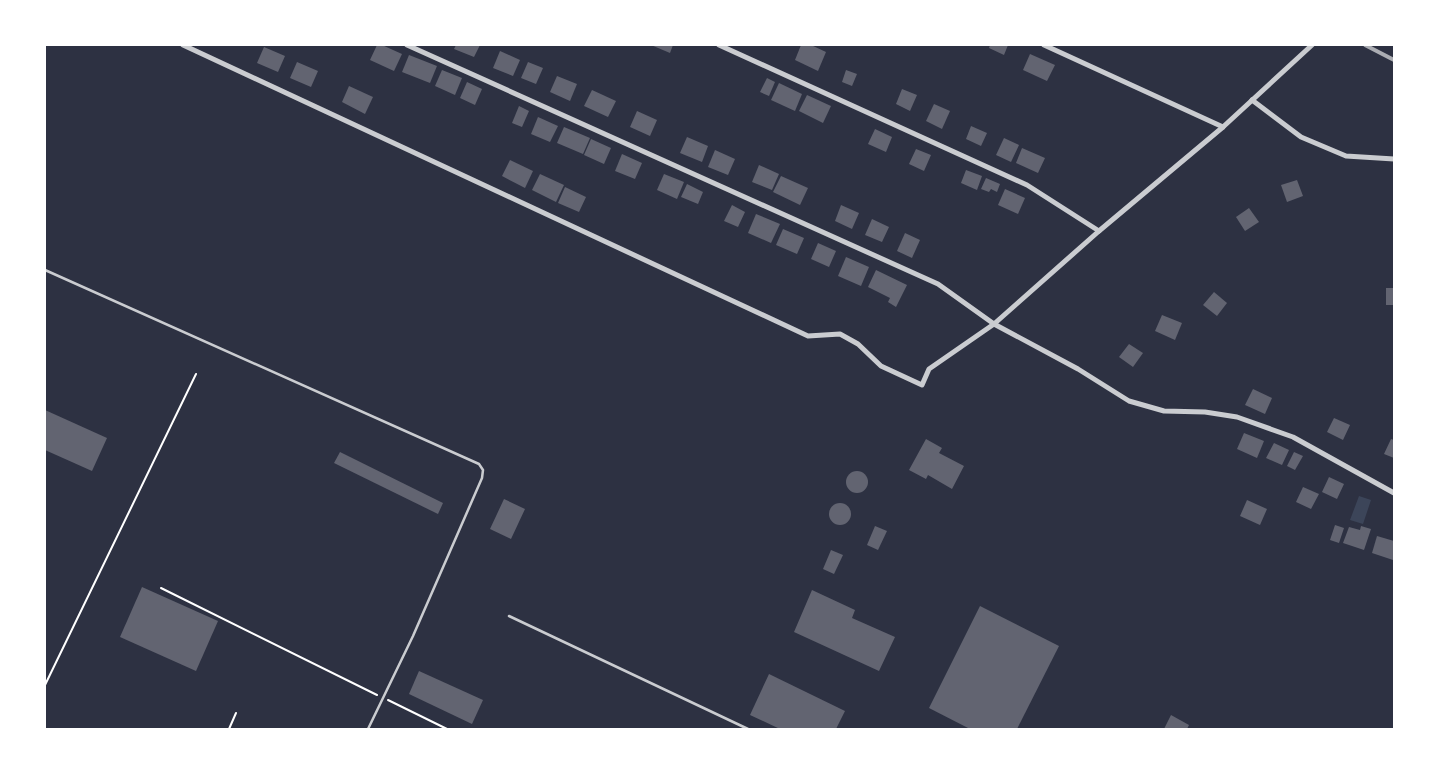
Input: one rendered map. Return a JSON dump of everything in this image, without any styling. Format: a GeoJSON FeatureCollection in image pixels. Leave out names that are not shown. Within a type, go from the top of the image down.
{"type":"FeatureCollection","features":[{"type":"Feature","properties":{"kind":"street"},"geometry":{"type":"LineString","coordinates":[[183,45],[808,336],[840,334],[858,344],[881,366],[922,385],[929,369],[994,324],[1099,231],[1223,127],[1312,45]]}},
{"type":"Feature","properties":{"kind":"street"},"geometry":{"type":"LineString","coordinates":[[407,45],[938,284],[994,324],[1078,369],[1130,400],[1164,411],[1205,412],[1237,417],[1293,437],[1394,493]]}},
{"type":"Feature","properties":{"kind":"street"},"geometry":{"type":"LineString","coordinates":[[719,45],[1028,185],[1099,231]]}},
{"type":"Feature","properties":{"kind":"street"},"geometry":{"type":"LineString","coordinates":[[1044,45],[1223,127]]}},
{"type":"Feature","properties":{"kind":"street"},"geometry":{"type":"LineString","coordinates":[[1252,100],[1301,137],[1346,156],[1394,159]]}},
{"type":"Feature","properties":{"kind":"lane"},"geometry":{"type":"LineString","coordinates":[[45,270],[479,464],[483,470],[482,478],[413,636],[368,729]]}},
{"type":"Feature","properties":{"kind":"lane"},"geometry":{"type":"LineString","coordinates":[[509,616],[748,729]]}},
{"type":"Feature","properties":{"kind":"path"},"geometry":{"type":"LineString","coordinates":[[45,685],[196,374]]}},
{"type":"Feature","properties":{"kind":"path"},"geometry":{"type":"LineString","coordinates":[[161,588],[447,729]]}},
{"type":"Feature","properties":{"kind":"path"},"geometry":{"type":"LineString","coordinates":[[229,729],[236,713]]}},
{"type":"Feature","properties":{"kind":"shaded area"},"geometry":{"type":"Polygon","coordinates":[[[1359,496],[1371,500],[1363,524],[1350,520],[1359,496]]]}},
{"type":"Feature","properties":{"kind":"building"},"geometry":{"type":"Polygon","coordinates":[[[377,45],[382,45],[402,54],[394,71],[370,60],[377,45]]]}},
{"type":"Feature","properties":{"kind":"building"},"geometry":{"type":"Polygon","coordinates":[[[456,45],[480,45],[474,57],[454,49],[456,45]]]}},
{"type":"Feature","properties":{"kind":"building"},"geometry":{"type":"Polygon","coordinates":[[[651,45],[673,45],[670,53],[651,45]]]}},
{"type":"Feature","properties":{"kind":"building"},"geometry":{"type":"Polygon","coordinates":[[[801,45],[811,45],[826,52],[818,71],[795,60],[801,45]]]}},
{"type":"Feature","properties":{"kind":"building"},"geometry":{"type":"Polygon","coordinates":[[[990,45],[1008,45],[1004,55],[989,48],[990,45]]]}},
{"type":"Feature","properties":{"kind":"building"},"geometry":{"type":"Polygon","coordinates":[[[264,47],[285,56],[278,72],[257,63],[264,47]]]}},
{"type":"Feature","properties":{"kind":"building"},"geometry":{"type":"Polygon","coordinates":[[[500,51],[520,60],[513,76],[493,68],[500,51]]]}},
{"type":"Feature","properties":{"kind":"building"},"geometry":{"type":"Polygon","coordinates":[[[1030,54],[1055,65],[1047,81],[1023,70],[1030,54]]]}},
{"type":"Feature","properties":{"kind":"building"},"geometry":{"type":"Polygon","coordinates":[[[409,55],[437,66],[430,83],[402,72],[409,55]]]}},
{"type":"Feature","properties":{"kind":"building"},"geometry":{"type":"Polygon","coordinates":[[[297,62],[318,71],[311,87],[290,78],[297,62]]]}},
{"type":"Feature","properties":{"kind":"building"},"geometry":{"type":"Polygon","coordinates":[[[528,62],[543,68],[536,84],[521,78],[528,62]]]}},
{"type":"Feature","properties":{"kind":"building"},"geometry":{"type":"Polygon","coordinates":[[[442,70],[462,78],[455,95],[435,86],[442,70]]]}},
{"type":"Feature","properties":{"kind":"building"},"geometry":{"type":"Polygon","coordinates":[[[846,70],[857,74],[852,86],[842,82],[846,70]]]}},
{"type":"Feature","properties":{"kind":"building"},"geometry":{"type":"Polygon","coordinates":[[[557,76],[577,84],[570,101],[550,92],[557,76]]]}},
{"type":"Feature","properties":{"kind":"building"},"geometry":{"type":"Polygon","coordinates":[[[767,78],[775,82],[769,96],[760,92],[767,78]]]}},
{"type":"Feature","properties":{"kind":"building"},"geometry":{"type":"Polygon","coordinates":[[[467,82],[482,89],[475,105],[460,98],[467,82]]]}},
{"type":"Feature","properties":{"kind":"building"},"geometry":{"type":"Polygon","coordinates":[[[779,83],[802,94],[795,111],[771,100],[779,83]]]}},
{"type":"Feature","properties":{"kind":"building"},"geometry":{"type":"Polygon","coordinates":[[[349,86],[373,97],[365,114],[342,102],[349,86]]]}},
{"type":"Feature","properties":{"kind":"building"},"geometry":{"type":"Polygon","coordinates":[[[902,89],[917,95],[910,111],[896,104],[902,89]]]}},
{"type":"Feature","properties":{"kind":"building"},"geometry":{"type":"Polygon","coordinates":[[[592,90],[616,101],[608,117],[584,106],[592,90]]]}},
{"type":"Feature","properties":{"kind":"building"},"geometry":{"type":"Polygon","coordinates":[[[807,95],[831,106],[823,123],[799,111],[807,95]]]}},
{"type":"Feature","properties":{"kind":"building"},"geometry":{"type":"Polygon","coordinates":[[[934,104],[950,111],[942,129],[926,121],[934,104]]]}},
{"type":"Feature","properties":{"kind":"building"},"geometry":{"type":"Polygon","coordinates":[[[519,106],[529,111],[522,127],[512,123],[519,106]]]}},
{"type":"Feature","properties":{"kind":"building"},"geometry":{"type":"Polygon","coordinates":[[[637,111],[657,120],[650,136],[630,127],[637,111]]]}},
{"type":"Feature","properties":{"kind":"building"},"geometry":{"type":"Polygon","coordinates":[[[538,117],[558,126],[550,142],[531,134],[538,117]]]}},
{"type":"Feature","properties":{"kind":"building"},"geometry":{"type":"Polygon","coordinates":[[[971,126],[987,133],[981,146],[966,139],[971,126]]]}},
{"type":"Feature","properties":{"kind":"building"},"geometry":{"type":"Polygon","coordinates":[[[564,127],[590,138],[583,154],[557,143],[564,127]]]}},
{"type":"Feature","properties":{"kind":"building"},"geometry":{"type":"Polygon","coordinates":[[[875,129],[892,137],[886,152],[868,144],[875,129]]]}},
{"type":"Feature","properties":{"kind":"building"},"geometry":{"type":"Polygon","coordinates":[[[687,137],[708,146],[702,162],[680,153],[687,137]]]}},
{"type":"Feature","properties":{"kind":"building"},"geometry":{"type":"Polygon","coordinates":[[[1004,138],[1019,145],[1011,162],[996,155],[1004,138]]]}},
{"type":"Feature","properties":{"kind":"building"},"geometry":{"type":"Polygon","coordinates":[[[591,139],[611,148],[604,164],[584,155],[591,139]]]}},
{"type":"Feature","properties":{"kind":"building"},"geometry":{"type":"Polygon","coordinates":[[[1022,148],[1045,158],[1038,173],[1016,163],[1022,148]]]}},
{"type":"Feature","properties":{"kind":"building"},"geometry":{"type":"Polygon","coordinates":[[[916,149],[931,155],[924,171],[909,164],[916,149]]]}},
{"type":"Feature","properties":{"kind":"building"},"geometry":{"type":"Polygon","coordinates":[[[715,150],[735,159],[728,175],[708,167],[715,150]]]}},
{"type":"Feature","properties":{"kind":"building"},"geometry":{"type":"Polygon","coordinates":[[[622,154],[642,163],[635,179],[615,171],[622,154]]]}},
{"type":"Feature","properties":{"kind":"building"},"geometry":{"type":"Polygon","coordinates":[[[510,160],[533,171],[525,188],[502,176],[510,160]]]}},
{"type":"Feature","properties":{"kind":"building"},"geometry":{"type":"Polygon","coordinates":[[[759,165],[779,174],[772,190],[752,182],[759,165]]]}},
{"type":"Feature","properties":{"kind":"building"},"geometry":{"type":"Polygon","coordinates":[[[966,170],[982,176],[977,190],[961,183],[966,170]]]}},
{"type":"Feature","properties":{"kind":"building"},"geometry":{"type":"Polygon","coordinates":[[[540,174],[564,185],[556,202],[532,190],[540,174]]]}},
{"type":"Feature","properties":{"kind":"building"},"geometry":{"type":"Polygon","coordinates":[[[664,174],[684,182],[677,199],[657,190],[664,174]]]}},
{"type":"Feature","properties":{"kind":"building"},"geometry":{"type":"Polygon","coordinates":[[[781,176],[808,188],[800,205],[773,192],[781,176]]]}},
{"type":"Feature","properties":{"kind":"building"},"geometry":{"type":"Polygon","coordinates":[[[986,178],[1000,184],[997,192],[991,189],[989,192],[981,189],[986,178]]]}},
{"type":"Feature","properties":{"kind":"building"},"geometry":{"type":"Polygon","coordinates":[[[1297,180],[1303,196],[1287,202],[1281,185],[1297,180]]]}},
{"type":"Feature","properties":{"kind":"building"},"geometry":{"type":"Polygon","coordinates":[[[687,184],[703,192],[698,204],[681,197],[687,184]]]}},
{"type":"Feature","properties":{"kind":"building"},"geometry":{"type":"Polygon","coordinates":[[[565,187],[586,197],[579,212],[558,203],[565,187]]]}},
{"type":"Feature","properties":{"kind":"building"},"geometry":{"type":"Polygon","coordinates":[[[1005,189],[1025,198],[1018,214],[998,205],[1005,189]]]}},
{"type":"Feature","properties":{"kind":"building"},"geometry":{"type":"Polygon","coordinates":[[[732,205],[745,212],[738,227],[724,221],[732,205]]]}},
{"type":"Feature","properties":{"kind":"building"},"geometry":{"type":"Polygon","coordinates":[[[841,205],[859,213],[852,229],[835,221],[841,205]]]}},
{"type":"Feature","properties":{"kind":"building"},"geometry":{"type":"Polygon","coordinates":[[[1249,208],[1259,222],[1245,231],[1236,217],[1249,208]]]}},
{"type":"Feature","properties":{"kind":"building"},"geometry":{"type":"Polygon","coordinates":[[[756,214],[780,224],[771,243],[748,233],[756,214]]]}},
{"type":"Feature","properties":{"kind":"building"},"geometry":{"type":"Polygon","coordinates":[[[872,219],[889,227],[882,242],[865,235],[872,219]]]}},
{"type":"Feature","properties":{"kind":"building"},"geometry":{"type":"Polygon","coordinates":[[[783,229],[804,238],[797,254],[776,245],[783,229]]]}},
{"type":"Feature","properties":{"kind":"building"},"geometry":{"type":"Polygon","coordinates":[[[905,233],[920,240],[912,258],[897,251],[905,233]]]}},
{"type":"Feature","properties":{"kind":"building"},"geometry":{"type":"Polygon","coordinates":[[[818,243],[836,251],[829,267],[811,259],[818,243]]]}},
{"type":"Feature","properties":{"kind":"building"},"geometry":{"type":"Polygon","coordinates":[[[846,257],[869,267],[861,286],[838,276],[846,257]]]}},
{"type":"Feature","properties":{"kind":"building"},"geometry":{"type":"Polygon","coordinates":[[[876,270],[907,285],[896,307],[888,302],[890,298],[868,287],[876,270]]]}},
{"type":"Feature","properties":{"kind":"building"},"geometry":{"type":"Polygon","coordinates":[[[1386,288],[1394,288],[1394,305],[1386,305],[1386,288]]]}},
{"type":"Feature","properties":{"kind":"building"},"geometry":{"type":"Polygon","coordinates":[[[1214,292],[1227,303],[1217,316],[1203,305],[1214,292]]]}},
{"type":"Feature","properties":{"kind":"building"},"geometry":{"type":"Polygon","coordinates":[[[1162,315],[1182,323],[1175,340],[1155,331],[1162,315]]]}},
{"type":"Feature","properties":{"kind":"building"},"geometry":{"type":"Polygon","coordinates":[[[1129,344],[1143,353],[1133,367],[1119,357],[1129,344]]]}},
{"type":"Feature","properties":{"kind":"building"},"geometry":{"type":"Polygon","coordinates":[[[1253,389],[1272,398],[1265,414],[1245,405],[1253,389]]]}},
{"type":"Feature","properties":{"kind":"building"},"geometry":{"type":"Polygon","coordinates":[[[45,410],[107,438],[92,471],[45,450],[45,410]]]}},
{"type":"Feature","properties":{"kind":"building"},"geometry":{"type":"Polygon","coordinates":[[[1334,418],[1350,425],[1343,440],[1327,432],[1334,418]]]}},
{"type":"Feature","properties":{"kind":"building"},"geometry":{"type":"Polygon","coordinates":[[[1244,433],[1264,441],[1257,458],[1237,449],[1244,433]]]}},
{"type":"Feature","properties":{"kind":"building"},"geometry":{"type":"Polygon","coordinates":[[[926,439],[942,448],[939,453],[964,466],[952,489],[928,475],[926,479],[909,470],[926,439]]]}},
{"type":"Feature","properties":{"kind":"building"},"geometry":{"type":"Polygon","coordinates":[[[1391,439],[1394,440],[1394,458],[1384,454],[1391,439]]]}},
{"type":"Feature","properties":{"kind":"building"},"geometry":{"type":"Polygon","coordinates":[[[1274,443],[1289,450],[1282,465],[1266,458],[1274,443]]]}},
{"type":"Feature","properties":{"kind":"building"},"geometry":{"type":"Polygon","coordinates":[[[340,452],[443,503],[438,514],[334,463],[340,452]]]}},
{"type":"Feature","properties":{"kind":"building"},"geometry":{"type":"Polygon","coordinates":[[[1294,452],[1303,456],[1295,470],[1287,466],[1294,452]]]}},
{"type":"Feature","properties":{"kind":"building"},"geometry":{"type":"Polygon","coordinates":[[[857,471],[865,474],[868,482],[865,490],[857,493],[849,490],[846,482],[849,474],[857,471]]]}},
{"type":"Feature","properties":{"kind":"building"},"geometry":{"type":"Polygon","coordinates":[[[1329,477],[1344,484],[1337,499],[1322,492],[1329,477]]]}},
{"type":"Feature","properties":{"kind":"building"},"geometry":{"type":"Polygon","coordinates":[[[1303,487],[1319,494],[1311,509],[1296,502],[1303,487]]]}},
{"type":"Feature","properties":{"kind":"building"},"geometry":{"type":"Polygon","coordinates":[[[504,499],[525,509],[511,539],[490,529],[504,499]]]}},
{"type":"Feature","properties":{"kind":"building"},"geometry":{"type":"Polygon","coordinates":[[[1247,500],[1267,509],[1260,525],[1240,516],[1247,500]]]}},
{"type":"Feature","properties":{"kind":"building"},"geometry":{"type":"Polygon","coordinates":[[[840,503],[848,506],[851,514],[848,522],[840,525],[832,522],[829,514],[832,506],[840,503]]]}},
{"type":"Feature","properties":{"kind":"building"},"geometry":{"type":"Polygon","coordinates":[[[1335,525],[1344,528],[1339,543],[1330,540],[1335,525]]]}},
{"type":"Feature","properties":{"kind":"building"},"geometry":{"type":"Polygon","coordinates":[[[875,526],[887,531],[878,550],[867,545],[875,526]]]}},
{"type":"Feature","properties":{"kind":"building"},"geometry":{"type":"Polygon","coordinates":[[[1361,526],[1371,529],[1364,550],[1343,543],[1349,527],[1360,530],[1361,526]]]}},
{"type":"Feature","properties":{"kind":"building"},"geometry":{"type":"Polygon","coordinates":[[[1377,536],[1394,541],[1393,560],[1372,553],[1377,536]]]}},
{"type":"Feature","properties":{"kind":"building"},"geometry":{"type":"Polygon","coordinates":[[[831,550],[843,555],[834,574],[823,569],[831,550]]]}},
{"type":"Feature","properties":{"kind":"building"},"geometry":{"type":"Polygon","coordinates":[[[142,587],[218,621],[196,671],[120,637],[142,587]]]}},
{"type":"Feature","properties":{"kind":"building"},"geometry":{"type":"Polygon","coordinates":[[[812,590],[855,610],[852,618],[895,637],[879,671],[794,632],[812,590]]]}},
{"type":"Feature","properties":{"kind":"building"},"geometry":{"type":"Polygon","coordinates":[[[980,606],[1059,646],[1017,729],[970,729],[929,708],[980,606]]]}},
{"type":"Feature","properties":{"kind":"building"},"geometry":{"type":"Polygon","coordinates":[[[419,671],[483,700],[472,724],[409,694],[419,671]]]}},
{"type":"Feature","properties":{"kind":"building"},"geometry":{"type":"Polygon","coordinates":[[[769,674],[845,711],[836,729],[780,729],[750,715],[769,674]]]}},
{"type":"Feature","properties":{"kind":"building"},"geometry":{"type":"Polygon","coordinates":[[[1171,715],[1189,725],[1187,729],[1164,729],[1171,715]]]}},
{"type":"Feature","properties":{"kind":"railway"},"geometry":{"type":"LineString","coordinates":[[1365,45],[1394,60]]}}]}
